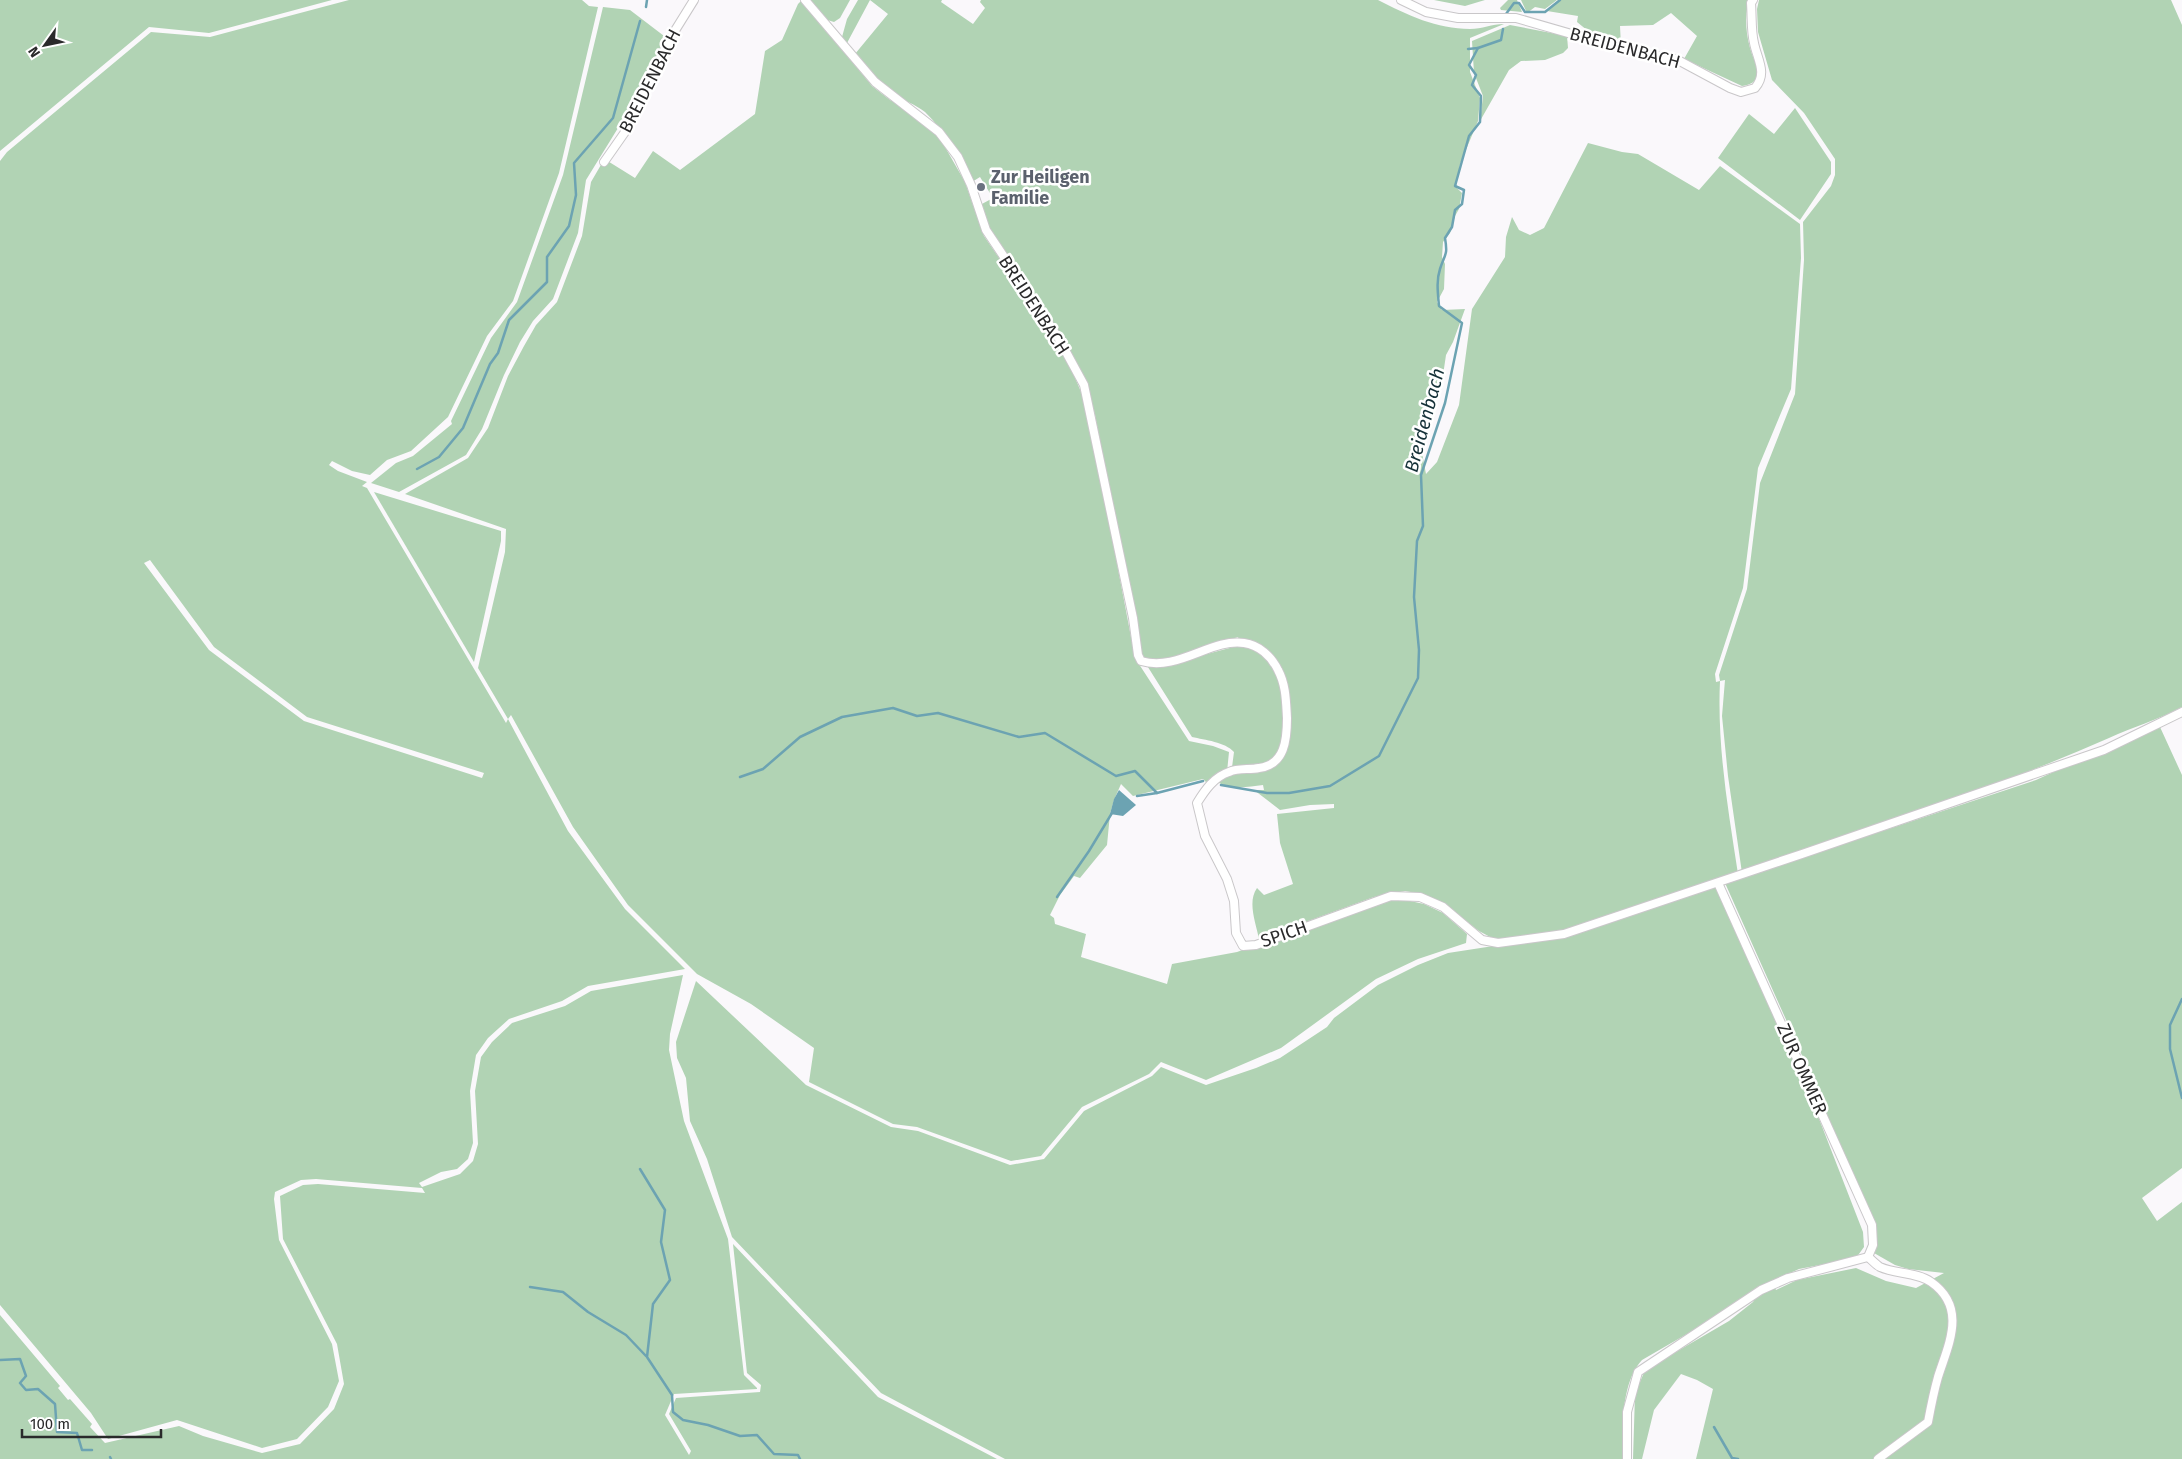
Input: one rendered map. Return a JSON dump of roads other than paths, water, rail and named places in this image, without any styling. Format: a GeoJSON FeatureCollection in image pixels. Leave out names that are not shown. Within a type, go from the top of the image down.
{"type":"FeatureCollection","features":[{"type":"Feature","properties":{"kind":"street","name":"BREIDENBACH"},"geometry":{"type":"LineString","coordinates":[[604,162],[625,132],[640,97],[671,37],[694,0]]}},
{"type":"Feature","properties":{"kind":"street","name":"BREIDENBACH"},"geometry":{"type":"LineString","coordinates":[[805,0],[875,82],[939,132],[958,157],[971,185],[986,230],[1059,339],[1084,385],[1133,618],[1138,655],[1141,661],[1152,664]]}},
{"type":"Feature","properties":{"kind":"street","name":"BREIDENBACH"},"geometry":{"type":"LineString","coordinates":[[1401,0],[1426,12],[1458,18],[1516,18],[1641,54],[1676,59],[1741,92],[1755,88],[1762,76],[1762,67],[1753,42],[1752,0]]}},
{"type":"Feature","properties":{"kind":"street","name":"SPICH"},"geometry":{"type":"LineString","coordinates":[[1152,664],[1168,663],[1225,645],[1243,642],[1257,646],[1265,652],[1278,670],[1283,681],[1286,693],[1287,736],[1282,752],[1275,762],[1262,768],[1230,772],[1216,779],[1198,804],[1206,836],[1227,879],[1234,901],[1236,932],[1243,946],[1256,945],[1391,896],[1407,895],[1443,907],[1482,940],[1498,943],[1507,942],[1564,934],[1718,882]]}},
{"type":"Feature","properties":{"kind":"street"},"geometry":{"type":"LineString","coordinates":[[1718,882],[2104,750],[2182,712]]}},
{"type":"Feature","properties":{"kind":"street","name":"ZUR OMMER"},"geometry":{"type":"LineString","coordinates":[[1718,882],[1872,1225],[1873,1245],[1868,1257]]}},
{"type":"Feature","properties":{"kind":"street"},"geometry":{"type":"LineString","coordinates":[[1627,1459],[1627,1412],[1638,1372],[1761,1290],[1788,1278],[1868,1257],[1879,1266],[1930,1282],[1944,1295],[1950,1309],[1954,1329],[1933,1393],[1928,1422],[1878,1459]]}},
{"type":"Feature","properties":{"kind":"water"},"geometry":{"type":"Polygon","coordinates":[[[1119,790],[1136,805],[1123,816],[1110,814],[1114,799],[1119,790]]]}},
{"type":"Feature","properties":{"kind":"waterway"},"geometry":{"type":"LineString","coordinates":[[646,7],[647,0]]}},
{"type":"Feature","properties":{"kind":"waterway","name":"Breidenbach"},"geometry":{"type":"LineString","coordinates":[[1506,14],[1514,3],[1519,3],[1525,12],[1545,12],[1560,0]]}},
{"type":"Feature","properties":{"kind":"waterway"},"geometry":{"type":"LineString","coordinates":[[417,469],[439,457],[463,428],[490,364],[498,353],[509,320],[547,282],[547,257],[569,226],[576,195],[574,163],[613,118],[640,21]]}},
{"type":"Feature","properties":{"kind":"waterway","name":"Breidenbach"},"geometry":{"type":"LineString","coordinates":[[1221,785],[1267,793],[1289,793],[1330,786],[1379,756],[1418,678],[1419,650],[1414,597],[1417,541],[1423,526],[1421,475],[1445,403],[1462,323],[1439,306],[1438,278],[1446,252],[1445,238],[1452,227],[1455,210],[1462,204],[1464,190],[1455,186],[1469,136],[1480,122],[1481,96],[1472,85],[1476,75],[1469,65],[1478,48],[1501,40],[1503,29]]}},
{"type":"Feature","properties":{"kind":"waterway"},"geometry":{"type":"LineString","coordinates":[[1468,49],[1478,48]]}},
{"type":"Feature","properties":{"kind":"waterway","name":"Breidenbach"},"geometry":{"type":"LineString","coordinates":[[740,777],[763,769],[800,737],[842,717],[893,708],[917,716],[938,713],[1019,737],[1045,733],[1116,776],[1135,771],[1157,793],[1203,781]]}},
{"type":"Feature","properties":{"kind":"waterway"},"geometry":{"type":"LineString","coordinates":[[1137,796],[1157,793]]}},
{"type":"Feature","properties":{"kind":"waterway"},"geometry":{"type":"LineString","coordinates":[[1057,897],[1089,851],[1112,813]]}},
{"type":"Feature","properties":{"kind":"waterway"},"geometry":{"type":"LineString","coordinates":[[2182,999],[2170,1025],[2170,1049],[2182,1098]]}},
{"type":"Feature","properties":{"kind":"waterway"},"geometry":{"type":"LineString","coordinates":[[640,1169],[665,1210],[661,1242],[670,1280],[653,1304],[647,1357],[672,1395],[673,1412],[683,1420],[708,1425],[740,1436],[757,1435],[774,1454],[798,1455],[800,1459]]}},
{"type":"Feature","properties":{"kind":"waterway"},"geometry":{"type":"LineString","coordinates":[[530,1287],[563,1292],[588,1312],[626,1335],[646,1356]]}},
{"type":"Feature","properties":{"kind":"waterway"},"geometry":{"type":"LineString","coordinates":[[0,1360],[20,1359],[26,1376],[20,1383],[26,1390],[38,1389],[55,1404],[57,1432],[77,1433],[82,1450],[92,1450]]}},
{"type":"Feature","properties":{"kind":"waterway"},"geometry":{"type":"LineString","coordinates":[[1714,1427],[1732,1458],[1738,1459]]}},
{"type":"Feature","properties":{"kind":"place","name":"Zur Heiligen Familie"},"geometry":{"type":"Point","coordinates":[981,187]}}]}
